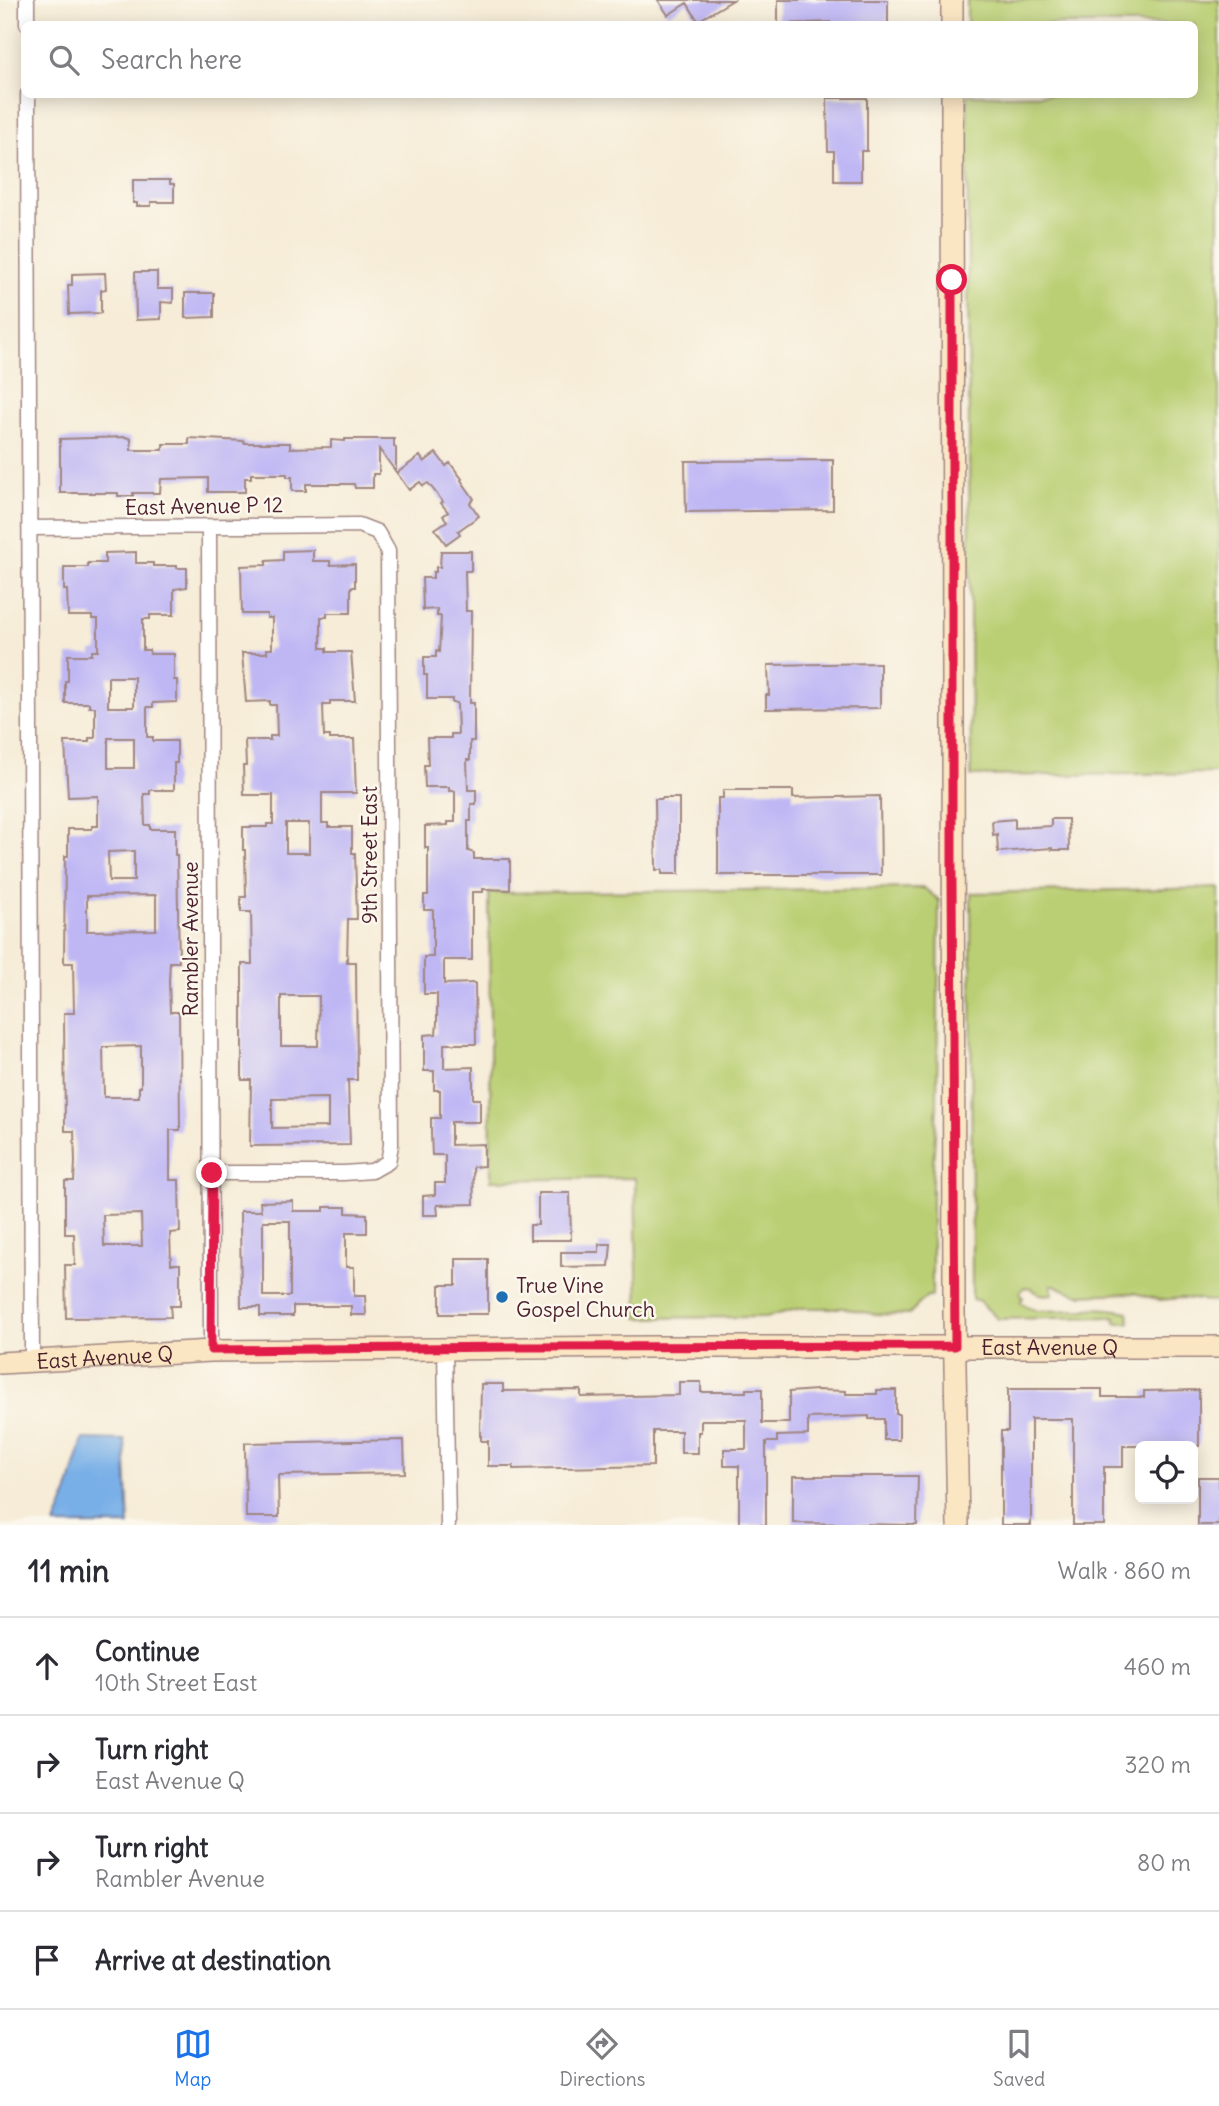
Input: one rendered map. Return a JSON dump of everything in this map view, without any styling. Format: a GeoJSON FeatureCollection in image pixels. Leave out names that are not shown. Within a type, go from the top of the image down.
{"type":"FeatureCollection","features":[{"type":"Feature","properties":{"kind":"main road"},"geometry":{"type":"LineString","coordinates":[[952,0],[952,21]]}},
{"type":"Feature","properties":{"kind":"main road"},"geometry":{"type":"LineString","coordinates":[[952,98],[952,878],[958,1525]]}},
{"type":"Feature","properties":{"kind":"main road","name":"East Avenue Q"},"geometry":{"type":"LineString","coordinates":[[0,1363],[211,1350],[1219,1347]]}},
{"type":"Feature","properties":{"kind":"street"},"geometry":{"type":"LineString","coordinates":[[27,0],[27,21]]}},
{"type":"Feature","properties":{"kind":"street"},"geometry":{"type":"LineString","coordinates":[[28,98],[32,1362]]}},
{"type":"Feature","properties":{"kind":"street","name":"East Avenue P 12"},"geometry":{"type":"LineString","coordinates":[[30,528],[359,525],[377,532]]}},
{"type":"Feature","properties":{"kind":"street","name":"Rambler Avenue"},"geometry":{"type":"LineString","coordinates":[[209,527],[211,1350]]}},
{"type":"Feature","properties":{"kind":"street","name":"9th Street East"},"geometry":{"type":"LineString","coordinates":[[212,1173],[344,1173],[372,1171],[388,1162],[391,1145],[388,551],[377,532]]}},
{"type":"Feature","properties":{"kind":"street"},"geometry":{"type":"LineString","coordinates":[[445,1348],[448,1525]]}},
{"type":"Feature","properties":{"kind":"green space"},"geometry":{"type":"Polygon","coordinates":[[[967,0],[1219,0],[1219,773],[971,776],[967,98],[1198,98],[1198,21],[967,21],[967,0]]]}},
{"type":"Feature","properties":{"kind":"green space"},"geometry":{"type":"Polygon","coordinates":[[[924,888],[939,900],[932,1296],[927,1296],[908,1315],[873,1314],[844,1308],[801,1308],[766,1317],[638,1318],[635,1178],[491,1180],[489,893],[924,888]]]}},
{"type":"Feature","properties":{"kind":"green space"},"geometry":{"type":"Polygon","coordinates":[[[1219,888],[1219,1302],[1182,1298],[1160,1300],[1134,1293],[1080,1295],[1055,1285],[1051,1285],[1053,1294],[1044,1295],[1024,1287],[1020,1293],[1023,1298],[1021,1303],[1037,1311],[1112,1309],[1128,1312],[1130,1323],[1116,1323],[1115,1317],[998,1319],[978,1300],[972,1300],[971,893],[1219,888]]]}},
{"type":"Feature","properties":{"kind":"water"},"geometry":{"type":"Polygon","coordinates":[[[83,1439],[125,1440],[129,1525],[55,1525],[83,1439]]]}},
{"type":"Feature","properties":{"kind":"building"},"geometry":{"type":"Polygon","coordinates":[[[658,0],[733,0],[698,21],[687,3],[668,15],[658,0]]]}},
{"type":"Feature","properties":{"kind":"building"},"geometry":{"type":"Polygon","coordinates":[[[778,0],[888,0],[888,21],[778,21],[778,0]]]}},
{"type":"Feature","properties":{"kind":"building"},"geometry":{"type":"Polygon","coordinates":[[[827,98],[867,98],[867,151],[861,151],[861,181],[834,181],[834,151],[828,151],[827,98]]]}},
{"type":"Feature","properties":{"kind":"building"},"geometry":{"type":"Polygon","coordinates":[[[133,180],[170,180],[170,184],[174,184],[174,202],[151,202],[151,206],[137,206],[137,203],[133,203],[133,180]]]}},
{"type":"Feature","properties":{"kind":"building"},"geometry":{"type":"Polygon","coordinates":[[[135,272],[157,272],[157,289],[173,289],[173,303],[161,302],[161,319],[136,320],[135,272]]]}},
{"type":"Feature","properties":{"kind":"building"},"geometry":{"type":"Polygon","coordinates":[[[105,273],[106,289],[101,290],[101,313],[69,314],[68,285],[72,285],[72,274],[105,273]]]}},
{"type":"Feature","properties":{"kind":"building"},"geometry":{"type":"Polygon","coordinates":[[[185,293],[214,293],[214,317],[185,318],[185,293]]]}},
{"type":"Feature","properties":{"kind":"building"},"geometry":{"type":"Polygon","coordinates":[[[189,438],[244,443],[290,443],[290,448],[331,447],[331,440],[394,439],[396,472],[379,449],[379,474],[373,474],[373,488],[355,488],[354,484],[306,484],[306,491],[292,491],[292,477],[287,477],[287,474],[251,474],[251,478],[245,478],[245,492],[208,492],[208,478],[161,479],[160,493],[133,493],[133,496],[118,496],[118,493],[60,493],[60,439],[131,439],[131,450],[163,450],[163,444],[189,444],[189,438]]]}},
{"type":"Feature","properties":{"kind":"building"},"geometry":{"type":"Polygon","coordinates":[[[436,453],[446,466],[450,463],[462,479],[474,499],[470,503],[479,516],[458,531],[460,534],[446,544],[435,529],[447,521],[443,516],[448,512],[441,503],[443,502],[428,483],[423,486],[420,482],[409,490],[397,473],[420,456],[424,462],[436,453]]]}},
{"type":"Feature","properties":{"kind":"building"},"geometry":{"type":"Polygon","coordinates":[[[833,460],[833,510],[686,512],[685,461],[833,460]]]}},
{"type":"Feature","properties":{"kind":"building"},"geometry":{"type":"Polygon","coordinates":[[[313,550],[313,561],[330,561],[330,565],[355,564],[355,587],[351,587],[351,613],[327,613],[327,617],[321,617],[321,648],[327,648],[327,652],[351,652],[355,701],[330,701],[330,705],[323,705],[324,736],[330,736],[330,739],[354,739],[356,793],[322,793],[322,823],[328,823],[328,827],[352,827],[352,853],[355,853],[357,919],[348,919],[347,962],[356,962],[357,1080],[348,1080],[350,1145],[250,1146],[251,1080],[242,1080],[242,964],[252,964],[251,912],[241,912],[241,897],[246,897],[243,827],[267,827],[267,824],[273,824],[273,795],[244,795],[245,740],[270,740],[270,736],[277,736],[276,705],[270,705],[270,701],[246,702],[242,653],[267,653],[267,649],[272,649],[272,618],[267,618],[267,614],[242,614],[241,566],[266,565],[266,561],[283,560],[283,551],[313,550]],[[286,823],[286,853],[309,853],[309,823],[286,823]],[[281,996],[281,1046],[318,1046],[319,996],[281,996]],[[328,1098],[272,1099],[272,1128],[328,1127],[328,1098]]]}},
{"type":"Feature","properties":{"kind":"building"},"geometry":{"type":"Polygon","coordinates":[[[441,551],[471,551],[471,571],[465,571],[466,611],[471,611],[470,703],[474,703],[474,741],[470,741],[470,760],[467,760],[468,790],[476,790],[476,804],[471,804],[471,821],[468,821],[468,851],[474,853],[474,859],[510,859],[510,890],[483,889],[483,892],[472,892],[472,960],[444,960],[444,984],[475,983],[476,1044],[444,1044],[444,1068],[473,1067],[473,1099],[480,1099],[480,1122],[451,1122],[451,1145],[484,1144],[484,1166],[473,1167],[474,1204],[437,1205],[438,1215],[423,1215],[423,1196],[435,1195],[435,1183],[445,1183],[445,1155],[432,1155],[431,1118],[440,1118],[440,1090],[434,1090],[434,1071],[424,1071],[424,1035],[436,1034],[437,1022],[437,994],[424,994],[424,957],[433,957],[433,910],[424,910],[424,895],[428,895],[425,826],[455,822],[455,791],[449,791],[449,787],[425,787],[424,765],[428,765],[427,738],[451,738],[451,734],[458,734],[457,703],[452,703],[452,699],[427,699],[427,675],[424,675],[424,657],[436,657],[436,651],[439,652],[441,616],[437,616],[437,609],[423,610],[422,578],[433,578],[436,567],[440,567],[441,551]]]}},
{"type":"Feature","properties":{"kind":"building"},"geometry":{"type":"Polygon","coordinates":[[[136,552],[136,563],[187,568],[187,587],[174,589],[174,615],[150,615],[150,619],[143,619],[143,650],[149,650],[150,654],[174,654],[174,680],[177,680],[177,702],[153,703],[153,707],[147,707],[147,737],[153,737],[153,741],[177,741],[174,790],[150,790],[150,794],[144,794],[145,825],[150,825],[150,829],[175,829],[177,855],[179,962],[170,962],[169,981],[170,1012],[179,1012],[180,1130],[170,1130],[170,1180],[179,1180],[180,1232],[170,1233],[171,1264],[180,1264],[180,1306],[170,1306],[171,1317],[66,1318],[65,1265],[75,1265],[74,1234],[65,1234],[65,1181],[74,1181],[75,1162],[74,1131],[65,1131],[64,1013],[74,1013],[73,963],[64,963],[65,856],[68,856],[68,829],[92,829],[92,826],[98,826],[98,796],[68,797],[65,742],[89,742],[89,738],[95,738],[95,707],[89,707],[89,703],[65,703],[65,681],[68,681],[68,655],[92,655],[92,651],[98,651],[98,619],[92,619],[92,616],[68,616],[64,567],[88,567],[88,563],[105,563],[105,553],[136,552]],[[108,677],[108,707],[134,707],[134,677],[108,677]],[[108,738],[108,768],[134,768],[134,738],[108,738]],[[134,851],[108,852],[109,881],[134,881],[134,851]],[[156,895],[87,896],[87,931],[156,930],[156,895]],[[141,1046],[103,1047],[104,1097],[139,1097],[141,1046]],[[141,1214],[103,1215],[104,1246],[142,1246],[141,1214]]]}},
{"type":"Feature","properties":{"kind":"building"},"geometry":{"type":"Polygon","coordinates":[[[880,663],[880,708],[766,709],[766,695],[769,695],[768,665],[880,663]]]}},
{"type":"Feature","properties":{"kind":"building"},"geometry":{"type":"Polygon","coordinates":[[[723,790],[793,790],[793,798],[880,796],[881,875],[718,875],[718,798],[723,798],[723,790]]]}},
{"type":"Feature","properties":{"kind":"building"},"geometry":{"type":"Polygon","coordinates":[[[679,798],[679,874],[662,874],[662,870],[656,870],[655,799],[679,798]]]}},
{"type":"Feature","properties":{"kind":"building"},"geometry":{"type":"Polygon","coordinates":[[[1015,819],[1015,828],[1051,826],[1051,819],[1068,819],[1069,850],[1052,848],[998,852],[997,834],[993,835],[992,821],[1015,819]]]}},
{"type":"Feature","properties":{"kind":"building"},"geometry":{"type":"Polygon","coordinates":[[[538,1193],[570,1193],[571,1240],[530,1240],[530,1225],[538,1225],[538,1193]]]}},
{"type":"Feature","properties":{"kind":"building"},"geometry":{"type":"Polygon","coordinates":[[[293,1201],[293,1211],[324,1211],[324,1207],[346,1207],[346,1213],[367,1214],[367,1233],[346,1233],[346,1267],[354,1267],[354,1296],[365,1296],[366,1315],[351,1315],[351,1306],[293,1306],[293,1316],[260,1316],[260,1307],[241,1307],[240,1211],[261,1211],[260,1202],[293,1201]],[[263,1221],[263,1296],[290,1296],[290,1221],[263,1221]]]}},
{"type":"Feature","properties":{"kind":"building"},"geometry":{"type":"Polygon","coordinates":[[[599,1244],[611,1244],[609,1266],[561,1267],[561,1252],[599,1252],[599,1244]]]}},
{"type":"Feature","properties":{"kind":"building"},"geometry":{"type":"Polygon","coordinates":[[[456,1259],[488,1259],[488,1314],[440,1314],[440,1285],[456,1285],[456,1259]]]}},
{"type":"Feature","properties":{"kind":"building"},"geometry":{"type":"Polygon","coordinates":[[[679,1382],[701,1382],[701,1392],[746,1392],[746,1389],[762,1389],[762,1423],[789,1423],[789,1392],[817,1390],[877,1394],[877,1390],[896,1390],[899,1440],[884,1440],[884,1419],[869,1419],[869,1416],[808,1418],[808,1435],[777,1436],[777,1442],[766,1442],[766,1525],[739,1525],[739,1466],[724,1466],[724,1449],[746,1449],[746,1420],[701,1420],[698,1453],[681,1453],[681,1431],[653,1431],[653,1466],[513,1469],[513,1466],[488,1466],[488,1441],[481,1441],[480,1436],[481,1384],[503,1384],[503,1391],[581,1390],[581,1397],[679,1395],[679,1382]]]}},
{"type":"Feature","properties":{"kind":"building"},"geometry":{"type":"Polygon","coordinates":[[[1008,1389],[1102,1389],[1102,1397],[1144,1397],[1144,1391],[1199,1390],[1199,1446],[1198,1441],[1135,1441],[1135,1446],[1123,1446],[1123,1467],[1104,1467],[1104,1525],[1073,1525],[1073,1419],[1031,1419],[1031,1525],[1001,1525],[1001,1431],[1008,1431],[1008,1389]]]}},
{"type":"Feature","properties":{"kind":"building"},"geometry":{"type":"Polygon","coordinates":[[[404,1440],[405,1473],[278,1475],[279,1517],[246,1517],[245,1443],[404,1440]]]}},
{"type":"Feature","properties":{"kind":"building"},"geometry":{"type":"Polygon","coordinates":[[[793,1476],[918,1476],[917,1525],[793,1523],[793,1476]]]}},
{"type":"Feature","properties":{"kind":"building"},"geometry":{"type":"Polygon","coordinates":[[[1198,1477],[1219,1477],[1219,1525],[1198,1525],[1198,1477]]]}},
{"type":"Feature","properties":{"kind":"place","name":"True Vine Gospel Church"},"geometry":{"type":"Point","coordinates":[502,1297]}},
{"type":"Feature","properties":{"kind":"route"},"geometry":{"type":"LineString","coordinates":[[212,1173],[211,1350],[955,1346],[952,280]]}}]}
